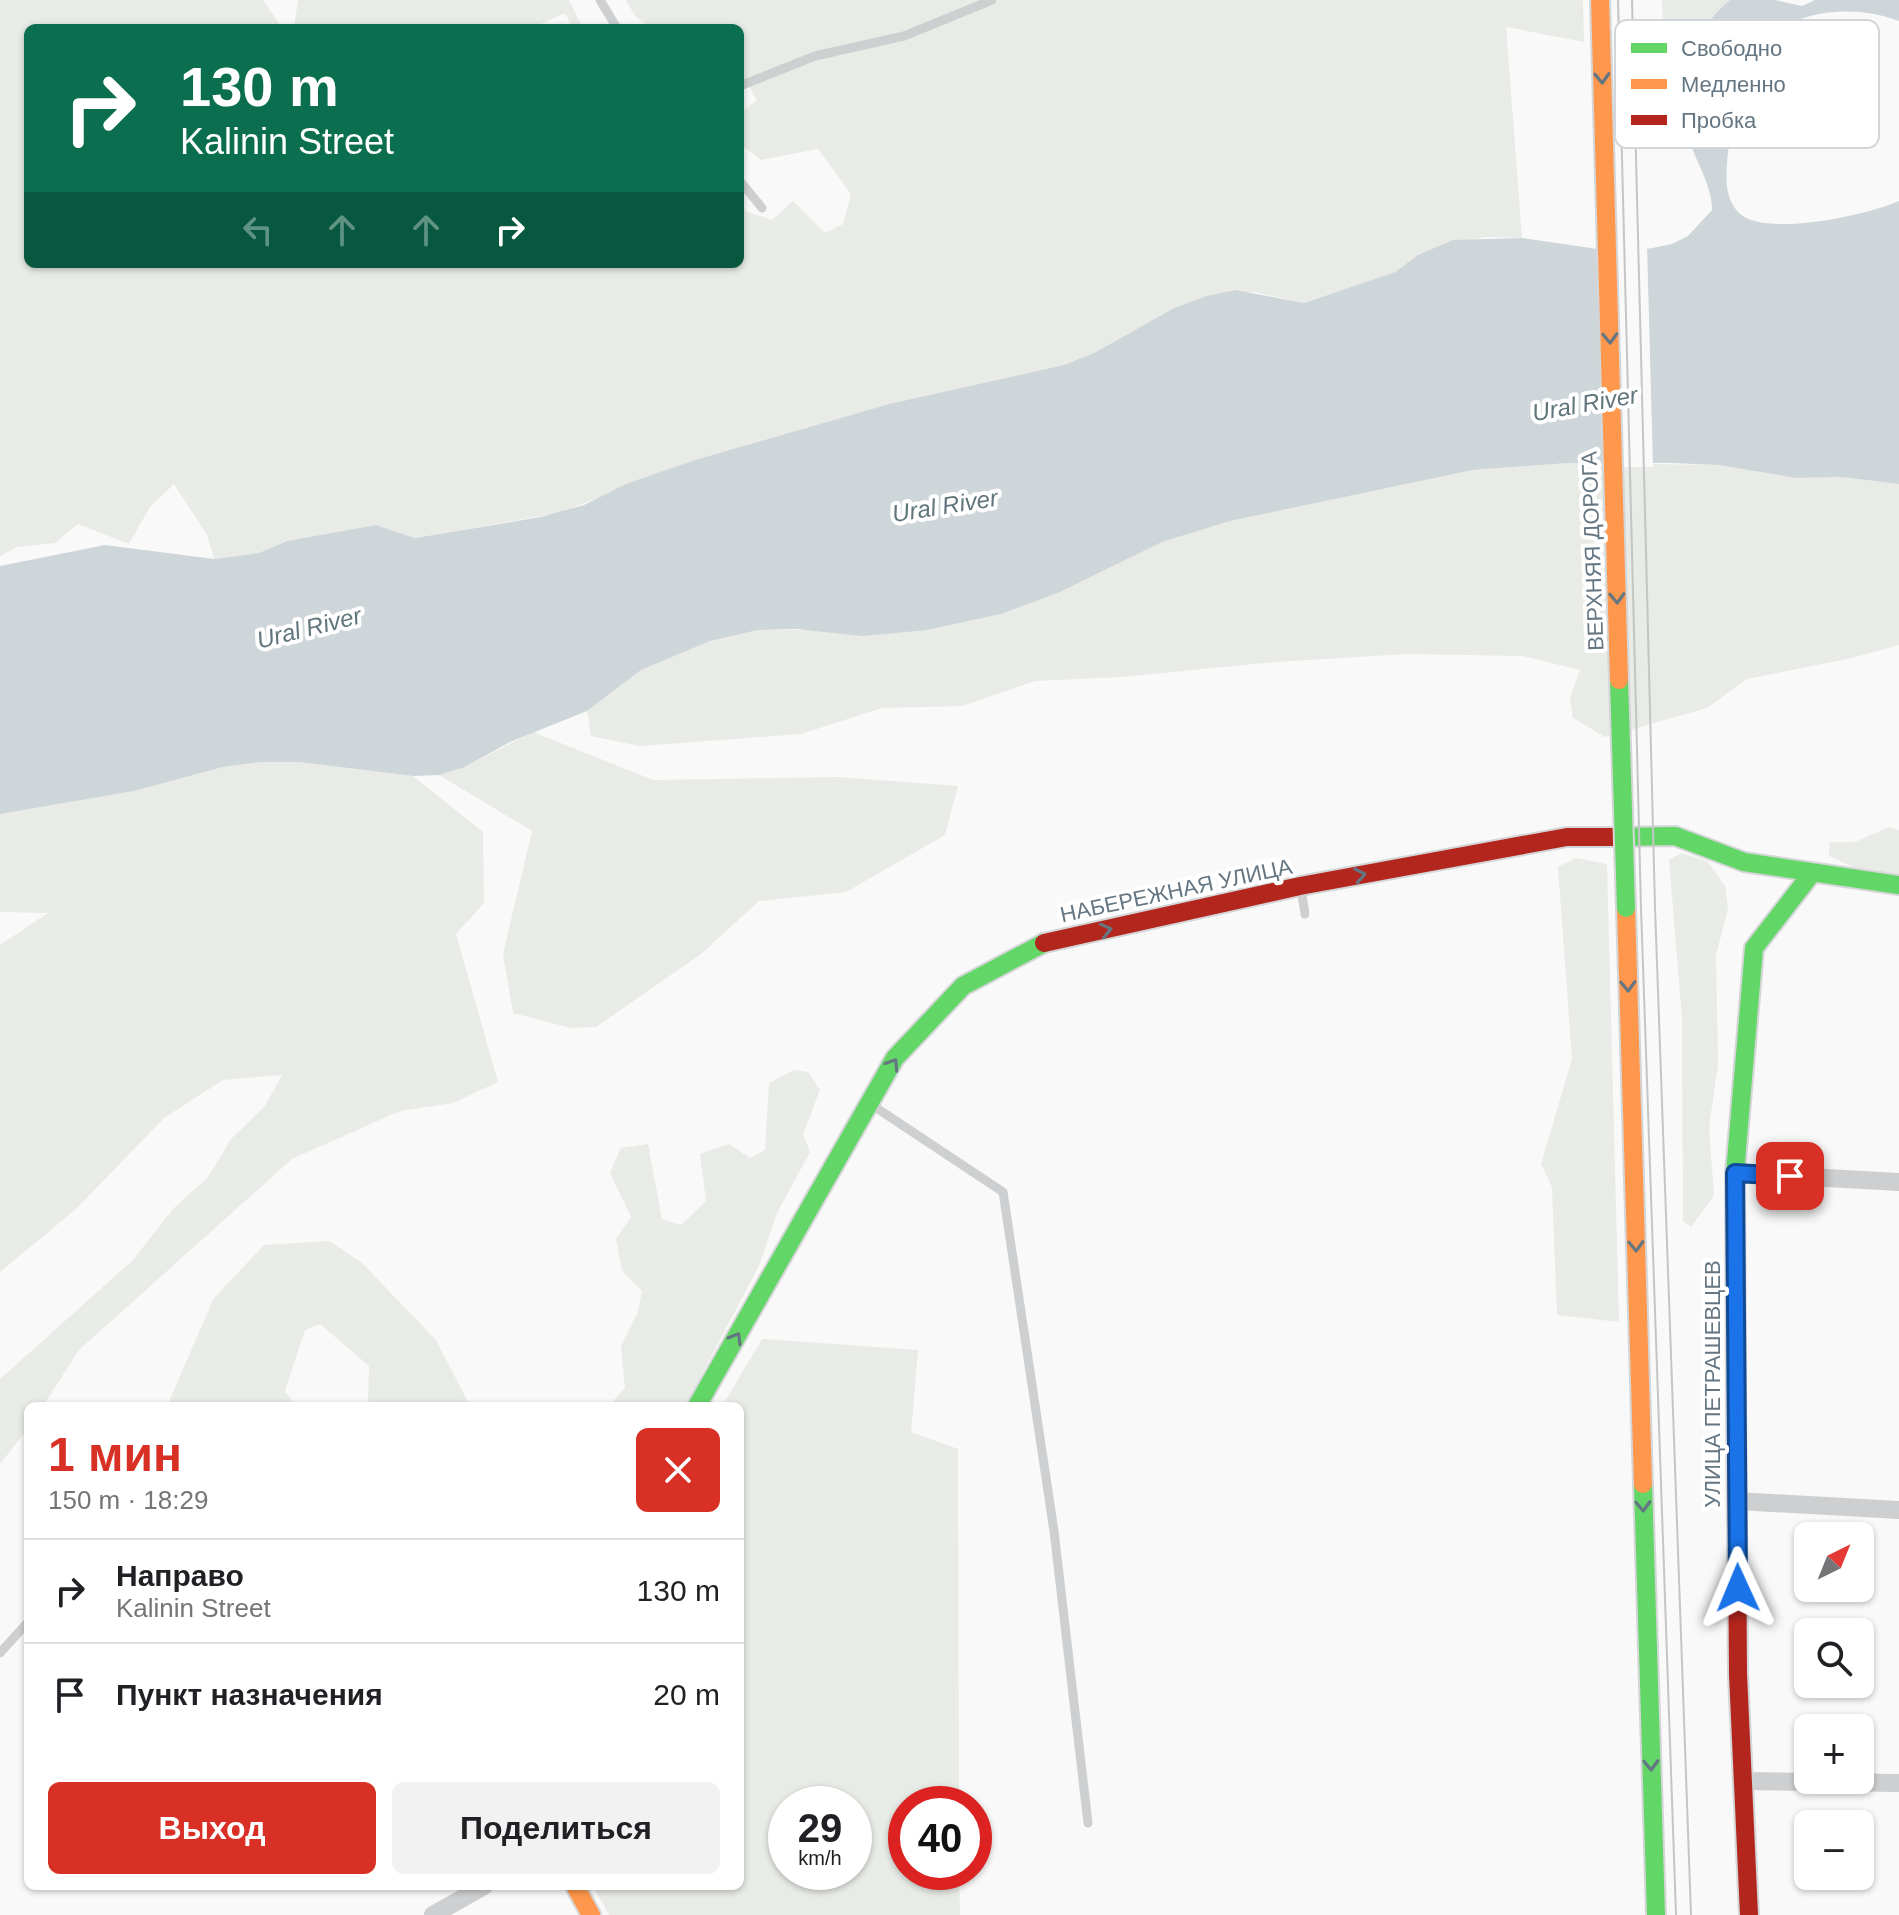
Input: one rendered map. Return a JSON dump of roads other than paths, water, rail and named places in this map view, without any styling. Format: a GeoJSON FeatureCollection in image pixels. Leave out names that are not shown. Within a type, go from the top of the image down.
{"type":"FeatureCollection","features":[{"type":"Feature","properties":{"kind":"main road","name":"ВЕРХНЯЯ ДОРОГА"},"geometry":{"type":"LineString","coordinates":[[1600,0],[1656,1915]]}},
{"type":"Feature","properties":{"kind":"main road","name":"НАБЕРЕЖНАЯ УЛИЦА"},"geometry":{"type":"LineString","coordinates":[[699,1402],[895,1058],[963,986],[1042,944],[1300,886],[1567,837],[1675,836],[1744,862],[1899,885]]}},
{"type":"Feature","properties":{"kind":"main road","name":"УЛИЦА ПЕТРАШЕВЦЕВ"},"geometry":{"type":"LineString","coordinates":[[1749,1915],[1742,1781],[1735,1173],[1754,948],[1812,873]]}},
{"type":"Feature","properties":{"kind":"main road"},"geometry":{"type":"LineString","coordinates":[[577,1890],[591,1915]]}},
{"type":"Feature","properties":{"kind":"street"},"geometry":{"type":"LineString","coordinates":[[1735,1173],[1899,1182]]}},
{"type":"Feature","properties":{"kind":"street"},"geometry":{"type":"LineString","coordinates":[[1737,1501],[1899,1510]]}},
{"type":"Feature","properties":{"kind":"street"},"geometry":{"type":"LineString","coordinates":[[1742,1781],[1899,1783]]}},
{"type":"Feature","properties":{"kind":"street"},"geometry":{"type":"LineString","coordinates":[[433,1915],[477,1890]]}},
{"type":"Feature","properties":{"kind":"lane"},"geometry":{"type":"LineString","coordinates":[[600,0],[615,24]]}},
{"type":"Feature","properties":{"kind":"lane"},"geometry":{"type":"LineString","coordinates":[[744,84],[815,56],[904,36],[992,0]]}},
{"type":"Feature","properties":{"kind":"lane"},"geometry":{"type":"LineString","coordinates":[[744,186],[762,208]]}},
{"type":"Feature","properties":{"kind":"lane"},"geometry":{"type":"LineString","coordinates":[[1300,886],[1305,914]]}},
{"type":"Feature","properties":{"kind":"lane"},"geometry":{"type":"LineString","coordinates":[[869,1104],[1003,1192],[1054,1531],[1088,1823]]}},
{"type":"Feature","properties":{"kind":"lane"},"geometry":{"type":"LineString","coordinates":[[0,1653],[24,1626]]}},
{"type":"Feature","properties":{"kind":"water"},"geometry":{"type":"Polygon","coordinates":[[[1730,0],[1775,0],[1802,6],[1815,0],[1899,0],[1899,21],[1855,12],[1833,12],[1800,20],[1711,20],[1730,0]]]}},
{"type":"Feature","properties":{"kind":"water","name":"Ural River"},"geometry":{"type":"Polygon","coordinates":[[[1692,148],[1729,148],[1727,189],[1733,206],[1752,220],[1771,224],[1817,222],[1899,201],[1899,484],[1842,477],[1796,478],[1718,465],[1671,463],[1568,463],[1473,470],[1230,521],[1162,542],[1060,592],[1001,614],[927,630],[863,636],[796,629],[758,630],[710,641],[641,670],[587,711],[510,742],[465,767],[439,775],[413,776],[299,762],[260,762],[223,767],[134,791],[0,814],[0,566],[105,545],[214,559],[259,553],[287,541],[376,525],[415,538],[541,517],[584,505],[626,484],[695,460],[889,404],[1064,365],[1094,353],[1174,308],[1206,296],[1236,290],[1304,303],[1395,272],[1418,255],[1453,240],[1522,238],[1611,251],[1672,244],[1688,236],[1712,210],[1707,185],[1692,148]]]}},
{"type":"Feature","properties":{"kind":"tram line"},"geometry":{"type":"LineString","coordinates":[[1618,0],[1619,20]]}},
{"type":"Feature","properties":{"kind":"tram line"},"geometry":{"type":"LineString","coordinates":[[1632,0],[1633,20]]}},
{"type":"Feature","properties":{"kind":"tram line"},"geometry":{"type":"LineString","coordinates":[[1622,148],[1641,908],[1676,1915]]}},
{"type":"Feature","properties":{"kind":"tram line"},"geometry":{"type":"LineString","coordinates":[[1636,148],[1655,907],[1691,1915]]}}]}
